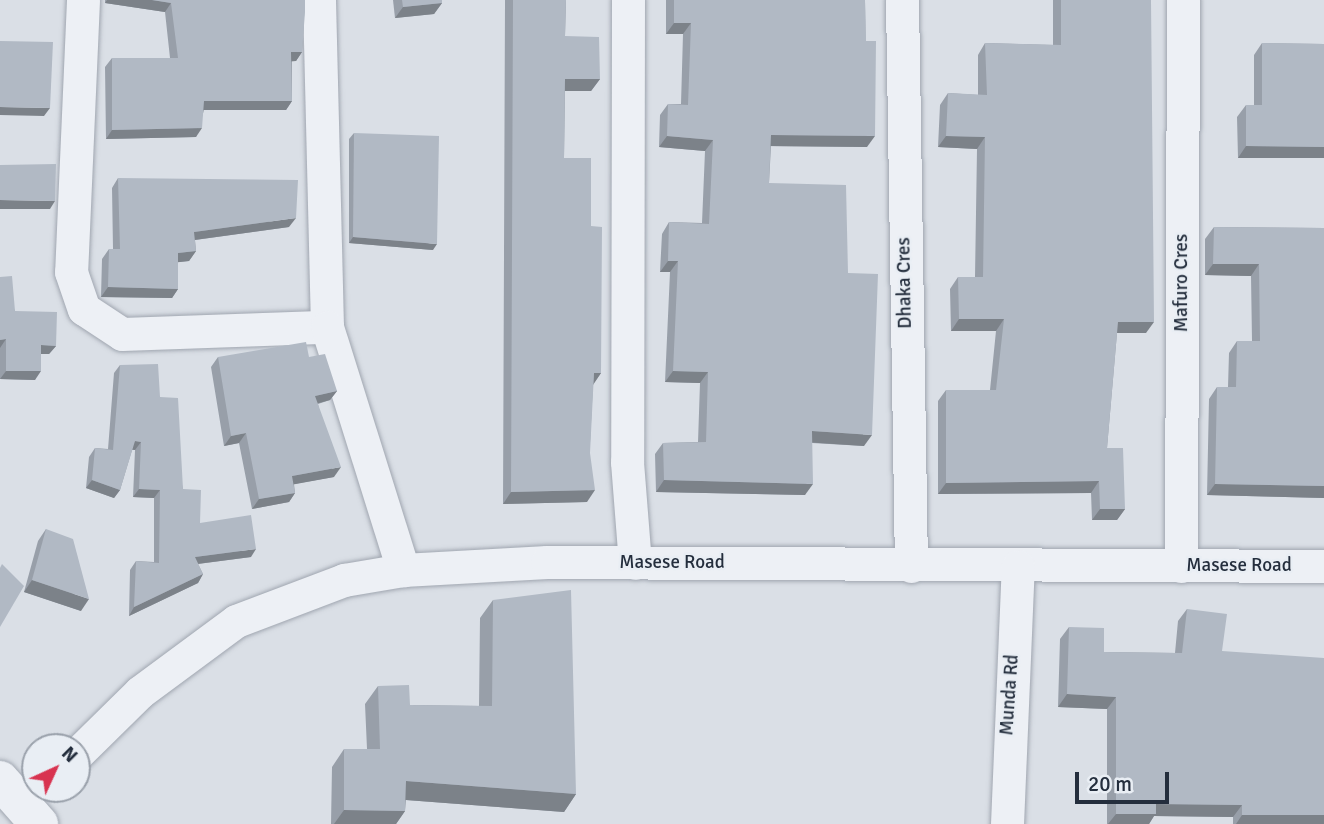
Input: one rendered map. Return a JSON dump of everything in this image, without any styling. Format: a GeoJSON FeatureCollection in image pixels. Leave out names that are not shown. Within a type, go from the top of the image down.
{"type":"FeatureCollection","features":[{"type":"Feature","properties":{"kind":"street"},"geometry":{"type":"LineString","coordinates":[[83,0],[71,272],[85,309],[122,334],[327,327]]}},
{"type":"Feature","properties":{"kind":"street"},"geometry":{"type":"LineString","coordinates":[[319,0],[327,327],[403,570]]}},
{"type":"Feature","properties":{"kind":"street"},"geometry":{"type":"LineString","coordinates":[[628,0],[627,462],[635,563]]}},
{"type":"Feature","properties":{"kind":"street","name":"Dhaka Cres"},"geometry":{"type":"LineString","coordinates":[[902,0],[911,566]]}},
{"type":"Feature","properties":{"kind":"street","name":"Mafuro Cres"},"geometry":{"type":"LineString","coordinates":[[1181,566],[1183,0]]}},
{"type":"Feature","properties":{"kind":"street","name":"Masese Road"},"geometry":{"type":"LineString","coordinates":[[91,740],[140,692],[236,621],[344,580],[403,570],[635,563],[1324,566]]}},
{"type":"Feature","properties":{"kind":"street","name":"Munda Rd"},"geometry":{"type":"LineString","coordinates":[[1007,824],[1018,566]]}},
{"type":"Feature","properties":{"kind":"building"},"geometry":{"type":"Polygon","coordinates":[[[152,0],[305,0],[302,52],[291,52],[292,101],[204,101],[202,128],[112,130],[112,58],[178,58],[171,3],[152,0]]]}},
{"type":"Feature","properties":{"kind":"building"},"geometry":{"type":"Polygon","coordinates":[[[402,0],[442,0],[442,3],[403,7],[402,0]]]}},
{"type":"Feature","properties":{"kind":"building"},"geometry":{"type":"Polygon","coordinates":[[[513,0],[566,0],[565,36],[599,37],[600,79],[565,79],[564,158],[591,158],[591,226],[602,227],[601,373],[594,373],[590,453],[595,490],[511,492],[513,0]]]}},
{"type":"Feature","properties":{"kind":"building"},"geometry":{"type":"Polygon","coordinates":[[[674,0],[865,0],[866,41],[876,41],[875,136],[771,135],[769,183],[846,185],[848,273],[878,274],[872,435],[812,431],[813,484],[664,480],[663,443],[706,442],[708,372],[673,371],[678,261],[668,261],[669,222],[709,224],[713,140],[667,136],[668,104],[688,105],[691,23],[674,23],[674,0]]]}},
{"type":"Feature","properties":{"kind":"building"},"geometry":{"type":"Polygon","coordinates":[[[1061,0],[1151,0],[1154,322],[1118,322],[1107,448],[1123,448],[1125,509],[1100,509],[1099,481],[946,483],[946,390],[996,390],[1004,319],[959,319],[958,277],[983,277],[985,137],[946,136],[948,93],[987,95],[985,43],[1061,45],[1061,0]]]}},
{"type":"Feature","properties":{"kind":"building"},"geometry":{"type":"Polygon","coordinates":[[[0,41],[53,42],[50,108],[0,107],[0,41]]]}},
{"type":"Feature","properties":{"kind":"building"},"geometry":{"type":"Polygon","coordinates":[[[1262,43],[1324,44],[1324,147],[1246,146],[1246,105],[1262,105],[1262,43]]]}},
{"type":"Feature","properties":{"kind":"building"},"geometry":{"type":"Polygon","coordinates":[[[354,133],[439,136],[437,244],[353,237],[354,133]]]}},
{"type":"Feature","properties":{"kind":"building"},"geometry":{"type":"Polygon","coordinates":[[[56,164],[55,201],[0,200],[0,165],[56,164]]]}},
{"type":"Feature","properties":{"kind":"building"},"geometry":{"type":"Polygon","coordinates":[[[118,178],[298,180],[296,218],[194,232],[196,251],[178,253],[178,289],[108,287],[109,249],[120,249],[118,178]]]}},
{"type":"Feature","properties":{"kind":"building"},"geometry":{"type":"Polygon","coordinates":[[[1214,227],[1324,228],[1324,486],[1215,484],[1217,387],[1236,387],[1237,341],[1260,341],[1259,264],[1213,264],[1214,227]]]}},
{"type":"Feature","properties":{"kind":"building"},"geometry":{"type":"Polygon","coordinates":[[[12,276],[15,311],[57,312],[56,346],[41,345],[41,371],[6,371],[6,339],[0,340],[0,277],[12,276]]]}},
{"type":"Feature","properties":{"kind":"building"},"geometry":{"type":"Polygon","coordinates":[[[306,342],[309,357],[325,354],[337,391],[315,396],[341,467],[292,476],[295,493],[259,499],[246,433],[231,436],[218,357],[306,342]]]}},
{"type":"Feature","properties":{"kind":"building"},"geometry":{"type":"Polygon","coordinates":[[[158,364],[160,397],[178,398],[183,489],[201,490],[200,523],[251,515],[256,549],[195,557],[203,574],[134,607],[136,561],[159,563],[160,490],[139,489],[141,442],[135,441],[120,490],[92,480],[95,448],[113,450],[120,365],[158,364]]]}},
{"type":"Feature","properties":{"kind":"building"},"geometry":{"type":"Polygon","coordinates":[[[46,529],[73,539],[89,599],[32,580],[46,529]]]}},
{"type":"Feature","properties":{"kind":"building"},"geometry":{"type":"Polygon","coordinates":[[[2,564],[24,586],[0,627],[0,568],[2,564]]]}},
{"type":"Feature","properties":{"kind":"building"},"geometry":{"type":"Polygon","coordinates":[[[571,590],[576,794],[406,781],[405,811],[344,810],[344,749],[380,749],[378,686],[409,685],[410,705],[492,706],[493,600],[571,590]]]}},
{"type":"Feature","properties":{"kind":"building"},"geometry":{"type":"Polygon","coordinates":[[[1187,609],[1227,614],[1222,651],[1324,658],[1324,815],[1242,815],[1242,805],[1156,804],[1156,814],[1116,814],[1116,697],[1067,694],[1069,627],[1104,628],[1104,652],[1182,653],[1187,609]]]}}]}
